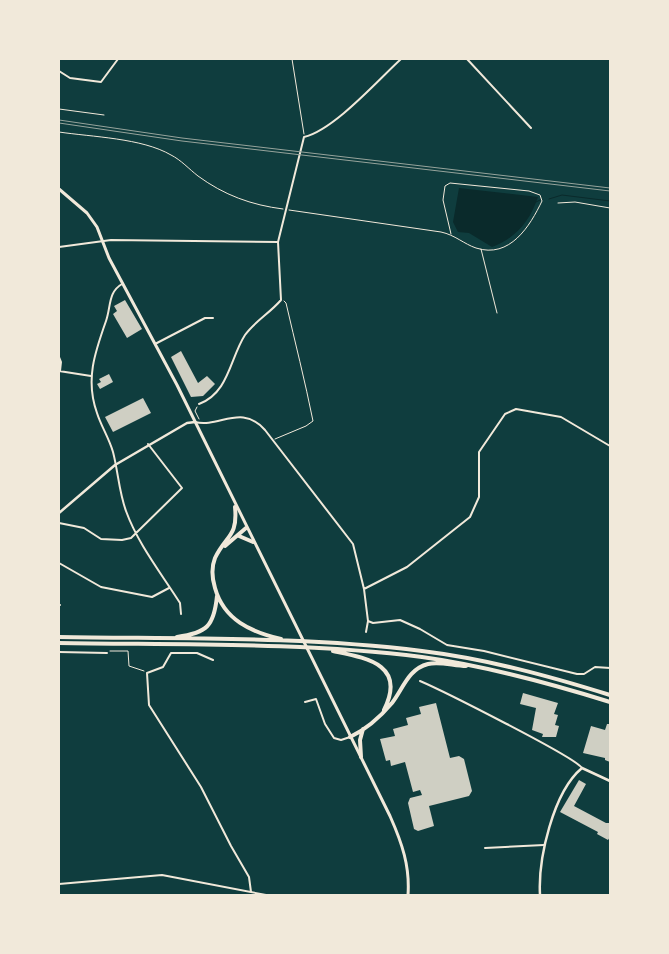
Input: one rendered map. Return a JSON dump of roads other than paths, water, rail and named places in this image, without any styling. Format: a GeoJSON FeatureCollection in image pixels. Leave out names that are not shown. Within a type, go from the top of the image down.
{"type":"FeatureCollection","features":[{"type":"Feature","properties":{"kind":"highway"},"geometry":{"type":"LineString","coordinates":[[165,639],[192,635],[205,629],[214,618],[217,596],[212,568],[223,547],[234,532],[236,523],[235,507]]}},
{"type":"Feature","properties":{"kind":"highway"},"geometry":{"type":"LineString","coordinates":[[234,532],[246,528]]}},
{"type":"Feature","properties":{"kind":"highway"},"geometry":{"type":"LineString","coordinates":[[223,547],[239,536],[246,528]]}},
{"type":"Feature","properties":{"kind":"highway"},"geometry":{"type":"LineString","coordinates":[[239,536],[253,542]]}},
{"type":"Feature","properties":{"kind":"highway"},"geometry":{"type":"LineString","coordinates":[[217,596],[228,614],[246,628],[259,634],[288,641]]}},
{"type":"Feature","properties":{"kind":"highway"},"geometry":{"type":"LineString","coordinates":[[59,637],[288,641],[392,647],[454,656],[533,673],[610,695]]}},
{"type":"Feature","properties":{"kind":"highway"},"geometry":{"type":"LineString","coordinates":[[59,644],[321,649],[392,654],[476,666],[534,679],[610,702]]}},
{"type":"Feature","properties":{"kind":"highway"},"geometry":{"type":"LineString","coordinates":[[321,649],[366,658],[381,667],[388,676],[391,691],[382,713]]}},
{"type":"Feature","properties":{"kind":"highway"},"geometry":{"type":"LineString","coordinates":[[350,737],[382,713],[394,700],[409,676],[419,667],[433,663],[476,666]]}},
{"type":"Feature","properties":{"kind":"highway"},"geometry":{"type":"LineString","coordinates":[[360,757],[360,740],[363,729]]}},
{"type":"Feature","properties":{"kind":"main road"},"geometry":{"type":"LineString","coordinates":[[59,189],[91,217],[100,241],[156,344],[235,507],[305,644],[402,844],[408,874],[408,895]]}},
{"type":"Feature","properties":{"kind":"street"},"geometry":{"type":"LineString","coordinates":[[59,71],[70,78],[101,82],[118,59]]}},
{"type":"Feature","properties":{"kind":"street"},"geometry":{"type":"LineString","coordinates":[[199,404],[210,397],[226,380],[244,336],[262,315],[281,300],[278,242],[304,137],[315,133],[337,118],[401,59]]}},
{"type":"Feature","properties":{"kind":"street"},"geometry":{"type":"LineString","coordinates":[[467,59],[531,128]]}},
{"type":"Feature","properties":{"kind":"street"},"geometry":{"type":"LineString","coordinates":[[59,247],[100,241],[278,242]]}},
{"type":"Feature","properties":{"kind":"street"},"geometry":{"type":"LineString","coordinates":[[122,284],[112,294],[109,313],[96,350],[91,376],[94,406],[111,445],[114,464],[119,474],[125,508],[136,534],[180,603],[180,614]]}},
{"type":"Feature","properties":{"kind":"street"},"geometry":{"type":"LineString","coordinates":[[156,344],[204,318],[213,318]]}},
{"type":"Feature","properties":{"kind":"street"},"geometry":{"type":"LineString","coordinates":[[59,357],[61,362],[59,371],[91,376]]}},
{"type":"Feature","properties":{"kind":"street"},"geometry":{"type":"LineString","coordinates":[[364,590],[406,567],[470,517],[479,497],[479,452],[505,414],[516,409],[561,417],[610,446]]}},
{"type":"Feature","properties":{"kind":"street"},"geometry":{"type":"LineString","coordinates":[[59,511],[114,464],[187,423],[195,422],[202,424],[236,416],[257,422],[350,538],[356,551],[364,590],[368,621],[366,632]]}},
{"type":"Feature","properties":{"kind":"street"},"geometry":{"type":"LineString","coordinates":[[59,523],[84,528],[101,538],[122,540],[136,534],[182,488],[148,444]]}},
{"type":"Feature","properties":{"kind":"street"},"geometry":{"type":"LineString","coordinates":[[59,563],[100,586],[147,597],[156,596],[170,588]]}},
{"type":"Feature","properties":{"kind":"street"},"geometry":{"type":"LineString","coordinates":[[368,621],[373,623],[400,620],[416,626],[447,645],[491,653],[577,674],[584,674],[594,667],[610,668]]}},
{"type":"Feature","properties":{"kind":"street"},"geometry":{"type":"LineString","coordinates":[[59,652],[107,652]]}},
{"type":"Feature","properties":{"kind":"street"},"geometry":{"type":"LineString","coordinates":[[213,660],[197,654],[171,653],[163,667],[147,673],[149,705],[201,787],[249,877],[251,892],[249,895]]}},
{"type":"Feature","properties":{"kind":"street"},"geometry":{"type":"LineString","coordinates":[[420,681],[556,752],[582,768],[588,769],[610,781]]}},
{"type":"Feature","properties":{"kind":"street"},"geometry":{"type":"LineString","coordinates":[[305,702],[316,699],[330,734],[334,738],[341,740],[350,737]]}},
{"type":"Feature","properties":{"kind":"street"},"geometry":{"type":"LineString","coordinates":[[540,895],[539,872],[544,845],[559,803],[570,783],[582,768]]}},
{"type":"Feature","properties":{"kind":"street"},"geometry":{"type":"LineString","coordinates":[[485,848],[544,845]]}},
{"type":"Feature","properties":{"kind":"street"},"geometry":{"type":"LineString","coordinates":[[59,884],[162,875],[266,895]]}},
{"type":"Feature","properties":{"kind":"water"},"geometry":{"type":"Polygon","coordinates":[[[459,188],[538,197],[531,214],[521,228],[508,239],[492,247],[469,233],[458,232],[453,222],[459,188]]]}},
{"type":"Feature","properties":{"kind":"waterway"},"geometry":{"type":"LineString","coordinates":[[549,199],[562,195],[610,201]]}},
{"type":"Feature","properties":{"kind":"waterway"},"geometry":{"type":"LineString","coordinates":[[536,202],[540,200]]}},
{"type":"Feature","properties":{"kind":"tram line"},"geometry":{"type":"LineString","coordinates":[[59,123],[182,141],[610,191]]}},
{"type":"Feature","properties":{"kind":"railway"},"geometry":{"type":"LineString","coordinates":[[59,120],[182,138],[610,188]]}}]}
